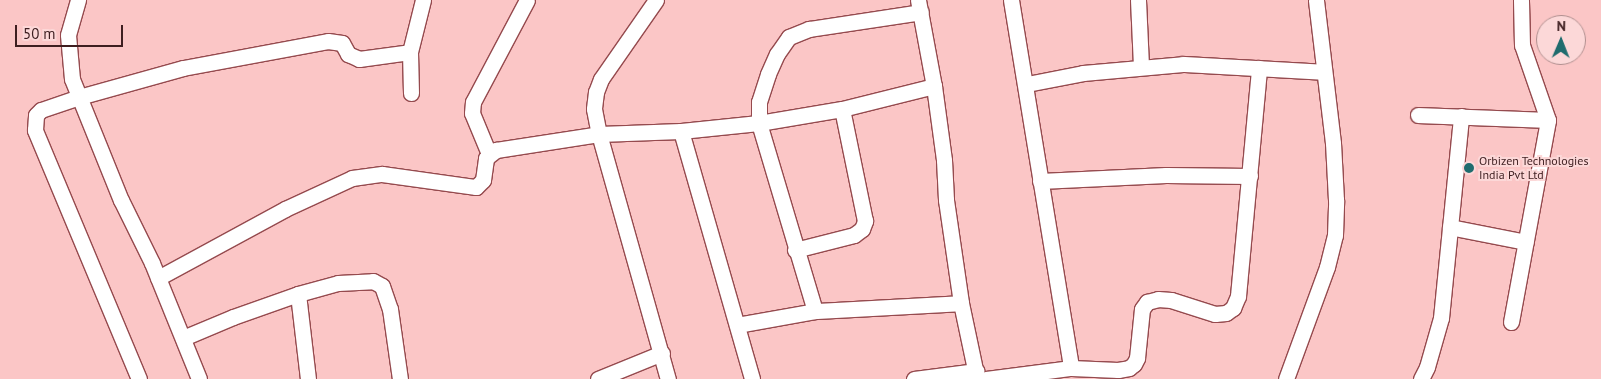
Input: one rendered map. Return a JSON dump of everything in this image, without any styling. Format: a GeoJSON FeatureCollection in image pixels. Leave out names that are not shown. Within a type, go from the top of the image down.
{"type":"FeatureCollection","features":[{"type":"Feature","properties":{"kind":"street"},"geometry":{"type":"LineString","coordinates":[[78,0],[68,35],[72,79],[121,200],[158,278],[199,379]]}},
{"type":"Feature","properties":{"kind":"street"},"geometry":{"type":"LineString","coordinates":[[411,93],[410,52],[423,0]]}},
{"type":"Feature","properties":{"kind":"street"},"geometry":{"type":"LineString","coordinates":[[489,154],[472,113],[473,102],[527,0]]}},
{"type":"Feature","properties":{"kind":"street"},"geometry":{"type":"LineString","coordinates":[[656,0],[601,79],[596,92],[594,109],[599,134],[668,379]]}},
{"type":"Feature","properties":{"kind":"street"},"geometry":{"type":"LineString","coordinates":[[1012,0],[1072,368]]}},
{"type":"Feature","properties":{"kind":"street"},"geometry":{"type":"LineString","coordinates":[[1138,0],[1141,66]]}},
{"type":"Feature","properties":{"kind":"street"},"geometry":{"type":"LineString","coordinates":[[1286,379],[1326,267],[1334,235],[1336,200],[1333,143],[1316,0]]}},
{"type":"Feature","properties":{"kind":"street"},"geometry":{"type":"LineString","coordinates":[[1511,322],[1548,120],[1522,45],[1520,0]]}},
{"type":"Feature","properties":{"kind":"street"},"geometry":{"type":"LineString","coordinates":[[815,311],[759,123],[759,102],[768,74],[777,54],[790,37],[809,29],[919,6],[934,86],[944,160],[946,200],[961,304],[979,376]]}},
{"type":"Feature","properties":{"kind":"street"},"geometry":{"type":"LineString","coordinates":[[139,379],[35,130],[36,115],[42,110],[79,97],[183,68],[328,41],[342,43],[348,54],[359,59],[410,52]]}},
{"type":"Feature","properties":{"kind":"street"},"geometry":{"type":"LineString","coordinates":[[1026,84],[1083,73],[1141,66],[1183,64],[1324,72]]}},
{"type":"Feature","properties":{"kind":"street"},"geometry":{"type":"LineString","coordinates":[[914,379],[979,376],[1072,368],[1118,370],[1134,364],[1142,310],[1147,302],[1171,300],[1215,314],[1226,313],[1233,308],[1238,296],[1259,68]]}},
{"type":"Feature","properties":{"kind":"street"},"geometry":{"type":"LineString","coordinates":[[158,278],[285,209],[352,178],[382,174],[476,187],[483,180],[484,164],[489,154],[496,150],[599,134],[681,130],[759,123],[842,109],[934,86]]}},
{"type":"Feature","properties":{"kind":"street"},"geometry":{"type":"LineString","coordinates":[[796,250],[854,235],[862,229],[865,221],[842,109]]}},
{"type":"Feature","properties":{"kind":"street"},"geometry":{"type":"LineString","coordinates":[[1418,115],[1548,120]]}},
{"type":"Feature","properties":{"kind":"street"},"geometry":{"type":"LineString","coordinates":[[1421,379],[1427,367],[1441,318],[1461,116]]}},
{"type":"Feature","properties":{"kind":"street"},"geometry":{"type":"LineString","coordinates":[[681,130],[752,379]]}},
{"type":"Feature","properties":{"kind":"street"},"geometry":{"type":"LineString","coordinates":[[1040,181],[1166,175],[1250,176]]}},
{"type":"Feature","properties":{"kind":"street"},"geometry":{"type":"LineString","coordinates":[[1450,227],[1526,242]]}},
{"type":"Feature","properties":{"kind":"street"},"geometry":{"type":"LineString","coordinates":[[182,338],[255,308],[298,294],[338,283],[373,281],[382,286],[390,309],[400,379]]}},
{"type":"Feature","properties":{"kind":"street"},"geometry":{"type":"LineString","coordinates":[[298,294],[308,379]]}},
{"type":"Feature","properties":{"kind":"street"},"geometry":{"type":"LineString","coordinates":[[737,325],[815,311],[961,304]]}},
{"type":"Feature","properties":{"kind":"street"},"geometry":{"type":"LineString","coordinates":[[598,379],[662,353]]}},
{"type":"Feature","properties":{"kind":"place","name":"Orbizen Technologies India Pvt Ltd"},"geometry":{"type":"Point","coordinates":[1469,168]}}]}
